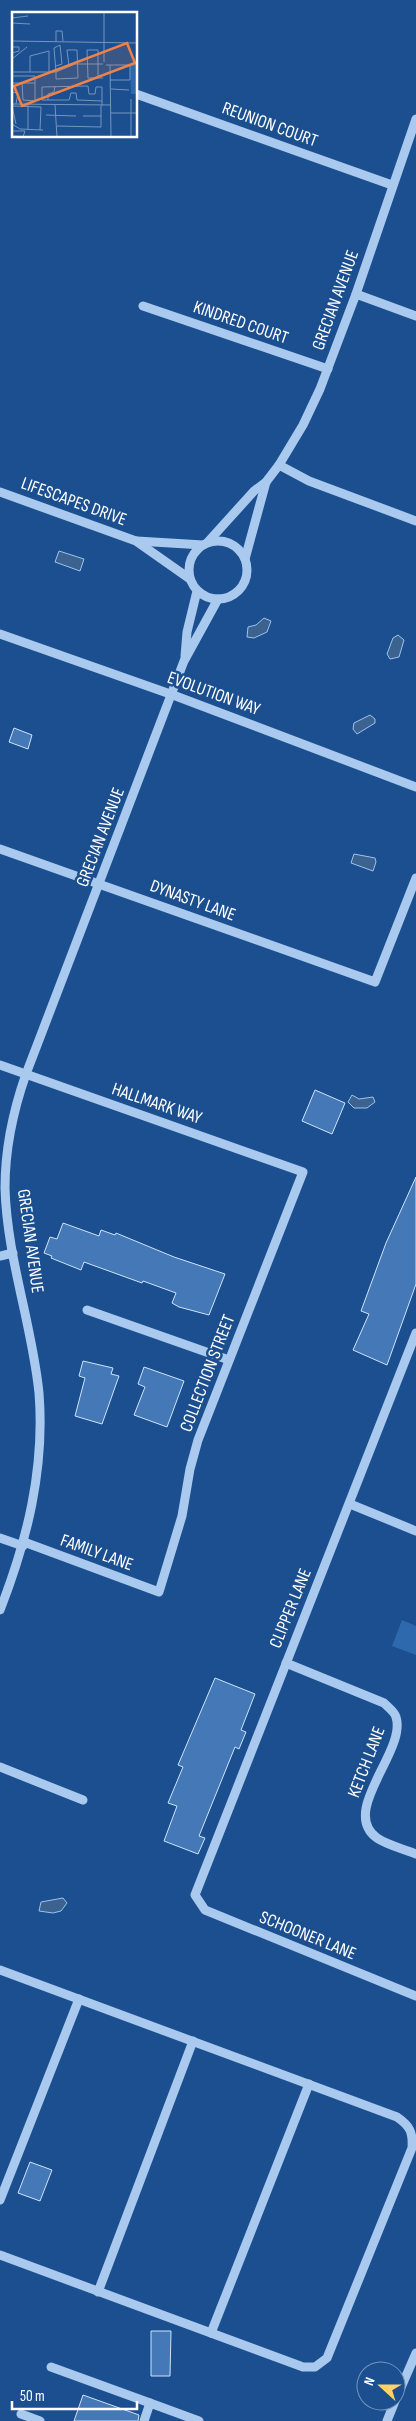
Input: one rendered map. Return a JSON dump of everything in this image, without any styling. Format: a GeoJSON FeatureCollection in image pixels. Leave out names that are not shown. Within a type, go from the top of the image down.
{"type":"FeatureCollection","features":[{"type":"Feature","properties":{"kind":"street","name":"REUNION COURT"},"geometry":{"type":"LineString","coordinates":[[138,95],[392,185]]}},
{"type":"Feature","properties":{"kind":"street","name":"GRECIAN AVENUE"},"geometry":{"type":"LineString","coordinates":[[205,544],[254,491],[266,482],[304,425],[356,294],[416,119]]}},
{"type":"Feature","properties":{"kind":"street"},"geometry":{"type":"LineString","coordinates":[[356,294],[416,316]]}},
{"type":"Feature","properties":{"kind":"street","name":"KINDRED COURT"},"geometry":{"type":"LineString","coordinates":[[143,306],[328,368]]}},
{"type":"Feature","properties":{"kind":"street"},"geometry":{"type":"LineString","coordinates":[[279,465],[309,481],[416,521]]}},
{"type":"Feature","properties":{"kind":"street","name":"GRECIAN AVENUE"},"geometry":{"type":"LineString","coordinates":[[245,558],[266,482]]}},
{"type":"Feature","properties":{"kind":"street","name":"LIFESCAPES DRIVE"},"geometry":{"type":"LineString","coordinates":[[0,492],[136,541],[190,579]]}},
{"type":"Feature","properties":{"kind":"street"},"geometry":{"type":"LineString","coordinates":[[218,540],[229,543],[239,549],[245,558],[248,570],[245,581],[239,591],[229,597],[218,599],[207,597],[197,591],[190,579],[188,570],[191,559],[197,549],[205,544],[218,540]]}},
{"type":"Feature","properties":{"kind":"street","name":"LIFESCAPES DRIVE"},"geometry":{"type":"LineString","coordinates":[[136,541],[205,544]]}},
{"type":"Feature","properties":{"kind":"street","name":"GRECIAN AVENUE"},"geometry":{"type":"LineString","coordinates":[[184,661],[187,632],[197,591]]}},
{"type":"Feature","properties":{"kind":"street","name":"GRECIAN AVENUE"},"geometry":{"type":"LineString","coordinates":[[0,1610],[23,1544],[38,1469],[39,1394],[34,1357],[13,1253],[6,1196],[6,1157],[11,1125],[26,1074],[173,695],[184,661],[218,599]]}},
{"type":"Feature","properties":{"kind":"street","name":"EVOLUTION WAY"},"geometry":{"type":"LineString","coordinates":[[0,634],[173,695],[416,787]]}},
{"type":"Feature","properties":{"kind":"street","name":"DYNASTY LANE"},"geometry":{"type":"LineString","coordinates":[[0,849],[375,982],[416,878]]}},
{"type":"Feature","properties":{"kind":"street","name":"HALLMARK WAY"},"geometry":{"type":"LineString","coordinates":[[0,1065],[303,1172]]}},
{"type":"Feature","properties":{"kind":"street","name":"COLLECTION STREET"},"geometry":{"type":"LineString","coordinates":[[159,1592],[175,1545],[190,1469],[198,1440],[303,1172]]}},
{"type":"Feature","properties":{"kind":"street"},"geometry":{"type":"LineString","coordinates":[[0,1256],[13,1253]]}},
{"type":"Feature","properties":{"kind":"street"},"geometry":{"type":"LineString","coordinates":[[87,1310],[229,1360]]}},
{"type":"Feature","properties":{"kind":"street","name":"CLIPPER LANE"},"geometry":{"type":"LineString","coordinates":[[195,1895],[416,1333]]}},
{"type":"Feature","properties":{"kind":"street"},"geometry":{"type":"LineString","coordinates":[[350,1504],[416,1531]]}},
{"type":"Feature","properties":{"kind":"street","name":"FAMILY LANE"},"geometry":{"type":"LineString","coordinates":[[0,1538],[23,1544],[159,1592]]}},
{"type":"Feature","properties":{"kind":"street","name":"KETCH LANE"},"geometry":{"type":"LineString","coordinates":[[286,1663],[384,1703],[396,1715],[398,1730],[365,1807],[365,1824],[376,1838],[416,1854]]}},
{"type":"Feature","properties":{"kind":"street"},"geometry":{"type":"LineString","coordinates":[[0,1767],[83,1800]]}},
{"type":"Feature","properties":{"kind":"street","name":"SCHOONER LANE"},"geometry":{"type":"LineString","coordinates":[[195,1895],[206,1910],[416,1996]]}},
{"type":"Feature","properties":{"kind":"street"},"geometry":{"type":"LineString","coordinates":[[0,1970],[398,2117],[408,2124],[413,2134],[412,2148],[327,2358],[315,2367],[303,2367],[0,2255]]}},
{"type":"Feature","properties":{"kind":"street"},"geometry":{"type":"LineString","coordinates":[[0,2200],[79,1999]]}},
{"type":"Feature","properties":{"kind":"street"},"geometry":{"type":"LineString","coordinates":[[98,2292],[193,2041]]}},
{"type":"Feature","properties":{"kind":"street"},"geometry":{"type":"LineString","coordinates":[[211,2334],[309,2084]]}},
{"type":"Feature","properties":{"kind":"street"},"geometry":{"type":"LineString","coordinates":[[406,2376],[416,2352]]}},
{"type":"Feature","properties":{"kind":"street"},"geometry":{"type":"LineString","coordinates":[[51,2367],[199,2421]]}},
{"type":"Feature","properties":{"kind":"street"},"geometry":{"type":"LineString","coordinates":[[144,2421],[150,2404]]}},
{"type":"Feature","properties":{"kind":"street"},"geometry":{"type":"LineString","coordinates":[[21,2414],[40,2421]]}},
{"type":"Feature","properties":{"kind":"shaded area"},"geometry":{"type":"Polygon","coordinates":[[[59,551],[84,559],[80,571],[55,562],[59,551]]]}},
{"type":"Feature","properties":{"kind":"shaded area"},"geometry":{"type":"Polygon","coordinates":[[[264,618],[271,621],[267,632],[254,638],[247,637],[248,627],[256,625],[264,618]]]}},
{"type":"Feature","properties":{"kind":"shaded area"},"geometry":{"type":"Polygon","coordinates":[[[398,635],[404,640],[399,657],[390,659],[387,654],[393,638],[398,635]]]}},
{"type":"Feature","properties":{"kind":"shaded area"},"geometry":{"type":"Polygon","coordinates":[[[370,715],[375,719],[375,723],[357,734],[353,729],[354,723],[370,715]]]}},
{"type":"Feature","properties":{"kind":"shaded area"},"geometry":{"type":"Polygon","coordinates":[[[354,854],[375,858],[376,862],[373,871],[351,863],[354,854]]]}},
{"type":"Feature","properties":{"kind":"shaded area"},"geometry":{"type":"Polygon","coordinates":[[[352,1095],[359,1099],[373,1097],[375,1102],[367,1108],[354,1108],[348,1102],[352,1095]]]}},
{"type":"Feature","properties":{"kind":"shaded area"},"geometry":{"type":"Polygon","coordinates":[[[402,1620],[416,1626],[416,1655],[392,1646],[402,1620]]]}},
{"type":"Feature","properties":{"kind":"shaded area"},"geometry":{"type":"Polygon","coordinates":[[[63,1898],[67,1903],[61,1911],[53,1913],[39,1911],[41,1902],[63,1898]]]}},
{"type":"Feature","properties":{"kind":"building"},"geometry":{"type":"Polygon","coordinates":[[[14,728],[32,735],[28,749],[9,742],[14,728]]]}},
{"type":"Feature","properties":{"kind":"building"},"geometry":{"type":"Polygon","coordinates":[[[315,1090],[345,1103],[332,1134],[302,1121],[315,1090]]]}},
{"type":"Feature","properties":{"kind":"building"},"geometry":{"type":"Polygon","coordinates":[[[416,1177],[416,1284],[387,1365],[353,1350],[369,1314],[361,1311],[386,1243],[416,1177]]]}},
{"type":"Feature","properties":{"kind":"building"},"geometry":{"type":"Polygon","coordinates":[[[63,1223],[99,1236],[101,1230],[115,1235],[116,1233],[174,1257],[225,1274],[209,1315],[179,1307],[172,1303],[176,1293],[143,1281],[142,1283],[84,1262],[81,1270],[51,1258],[52,1256],[44,1253],[50,1237],[57,1239],[63,1223]]]}},
{"type":"Feature","properties":{"kind":"building"},"geometry":{"type":"Polygon","coordinates":[[[83,1361],[113,1368],[111,1374],[119,1376],[102,1424],[75,1416],[85,1378],[79,1376],[83,1361]]]}},
{"type":"Feature","properties":{"kind":"building"},"geometry":{"type":"Polygon","coordinates":[[[144,1367],[184,1381],[167,1427],[134,1415],[145,1387],[138,1384],[144,1367]]]}},
{"type":"Feature","properties":{"kind":"building"},"geometry":{"type":"Polygon","coordinates":[[[215,1678],[255,1694],[241,1730],[246,1732],[239,1749],[235,1747],[199,1836],[205,1838],[198,1854],[164,1841],[177,1806],[168,1803],[183,1767],[178,1765],[215,1678]]]}},
{"type":"Feature","properties":{"kind":"building"},"geometry":{"type":"Polygon","coordinates":[[[30,2162],[52,2170],[40,2201],[18,2193],[30,2162]]]}},
{"type":"Feature","properties":{"kind":"building"},"geometry":{"type":"Polygon","coordinates":[[[151,2331],[171,2331],[170,2376],[151,2376],[151,2331]]]}},
{"type":"Feature","properties":{"kind":"building"},"geometry":{"type":"Polygon","coordinates":[[[83,2395],[139,2415],[138,2421],[74,2421],[83,2395]]]}}]}
